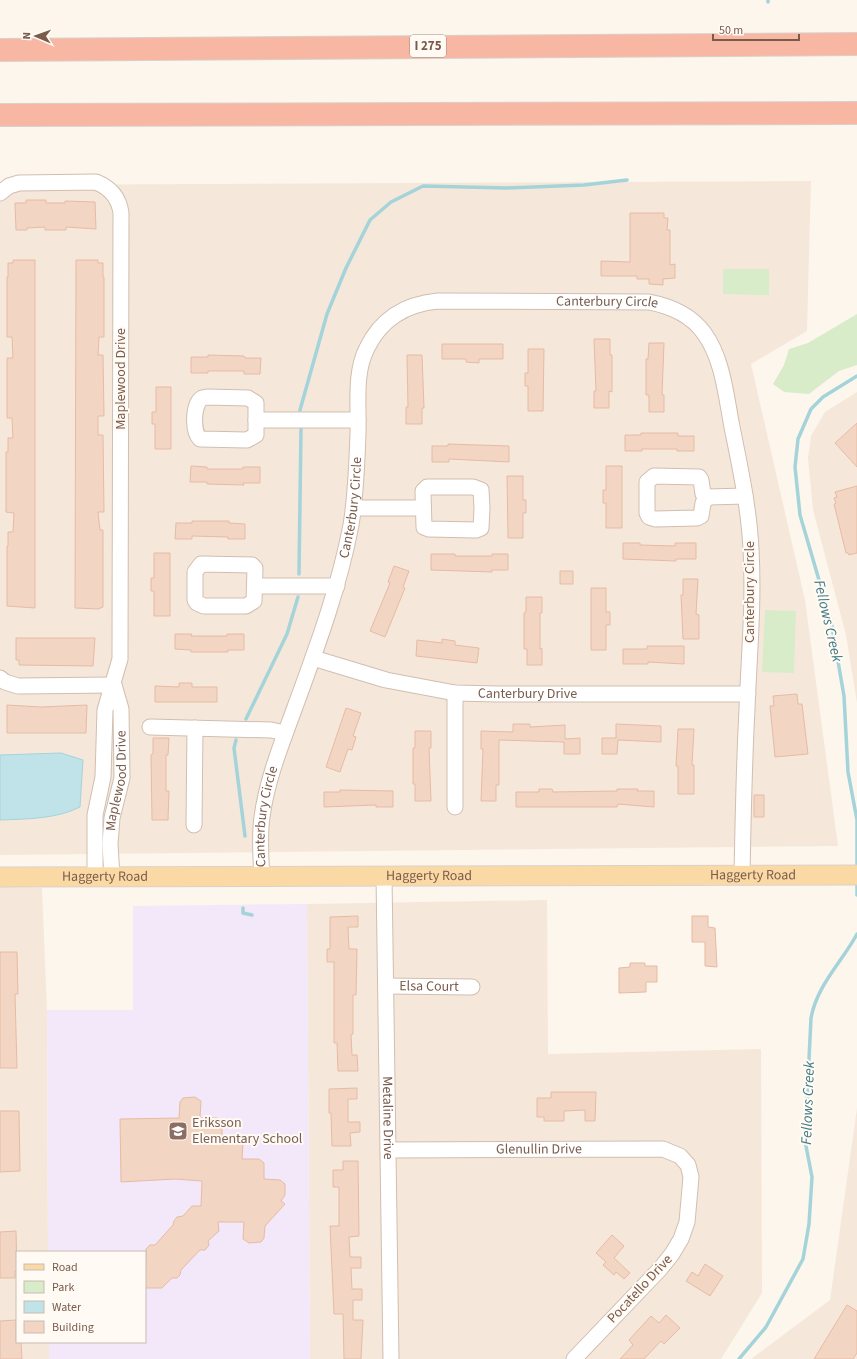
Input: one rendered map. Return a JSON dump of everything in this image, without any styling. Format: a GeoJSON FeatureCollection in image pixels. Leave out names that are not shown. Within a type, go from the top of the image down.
{"type":"FeatureCollection","features":[{"type":"Feature","properties":{"kind":"highway","name":"I 275"},"geometry":{"type":"LineString","coordinates":[[0,50],[857,44]]}},
{"type":"Feature","properties":{"kind":"highway"},"geometry":{"type":"LineString","coordinates":[[0,115],[857,113]]}},
{"type":"Feature","properties":{"kind":"main road","name":"Haggerty Road"},"geometry":{"type":"LineString","coordinates":[[0,877],[262,878],[384,876],[857,875]]}},
{"type":"Feature","properties":{"kind":"street","name":"Maplewood Drive"},"geometry":{"type":"LineString","coordinates":[[0,193],[9,186],[19,183],[96,182],[109,189],[120,204],[120,659],[114,685],[121,710],[122,778],[112,818],[110,844],[103,877]]}},
{"type":"Feature","properties":{"kind":"street","name":"Canterbury Circle"},"geometry":{"type":"LineString","coordinates":[[262,878],[261,819],[268,786],[337,586],[354,508],[359,375],[363,357],[380,327],[392,316],[406,308],[426,302],[438,301],[634,302],[661,304],[684,315],[694,323],[703,332],[715,352],[730,417],[745,496],[749,527],[752,582],[742,876]]}},
{"type":"Feature","properties":{"kind":"street"},"geometry":{"type":"LineString","coordinates":[[202,398],[248,398],[256,403],[256,420],[256,436],[253,439],[200,439],[196,431],[196,405],[202,398]]}},
{"type":"Feature","properties":{"kind":"street"},"geometry":{"type":"LineString","coordinates":[[256,420],[358,420]]}},
{"type":"Feature","properties":{"kind":"street"},"geometry":{"type":"LineString","coordinates":[[427,487],[473,487],[482,492],[481,528],[476,530],[427,528],[422,523],[422,508],[423,491],[427,487]]}},
{"type":"Feature","properties":{"kind":"street"},"geometry":{"type":"LineString","coordinates":[[708,497],[745,496]]}},
{"type":"Feature","properties":{"kind":"street"},"geometry":{"type":"LineString","coordinates":[[354,508],[422,508]]}},
{"type":"Feature","properties":{"kind":"street"},"geometry":{"type":"LineString","coordinates":[[201,564],[248,564],[255,568],[255,586],[254,601],[246,606],[200,605],[195,600],[195,572],[201,564]]}},
{"type":"Feature","properties":{"kind":"street"},"geometry":{"type":"LineString","coordinates":[[255,586],[337,586]]}},
{"type":"Feature","properties":{"kind":"street","name":"Canterbury Drive"},"geometry":{"type":"LineString","coordinates":[[313,658],[386,680],[455,693],[748,694]]}},
{"type":"Feature","properties":{"kind":"street"},"geometry":{"type":"LineString","coordinates":[[0,678],[5,682],[18,686],[114,685]]}},
{"type":"Feature","properties":{"kind":"street"},"geometry":{"type":"LineString","coordinates":[[455,693],[455,807]]}},
{"type":"Feature","properties":{"kind":"street"},"geometry":{"type":"LineString","coordinates":[[150,727],[271,730],[286,733]]}},
{"type":"Feature","properties":{"kind":"street"},"geometry":{"type":"LineString","coordinates":[[194,728],[194,825]]}},
{"type":"Feature","properties":{"kind":"street","name":"Metaline Drive"},"geometry":{"type":"LineString","coordinates":[[384,876],[391,1359]]}},
{"type":"Feature","properties":{"kind":"street","name":"Elsa Court"},"geometry":{"type":"LineString","coordinates":[[386,986],[472,987]]}},
{"type":"Feature","properties":{"kind":"street","name":"Glenullin Drive"},"geometry":{"type":"LineString","coordinates":[[388,1150],[663,1150],[674,1153],[685,1162]]}},
{"type":"Feature","properties":{"kind":"street","name":"Pocatello Drive"},"geometry":{"type":"LineString","coordinates":[[574,1359],[660,1269],[672,1254],[681,1239],[689,1208],[691,1177],[685,1162]]}},
{"type":"Feature","properties":{"kind":"shaded area"},"geometry":{"type":"Polygon","coordinates":[[[811,181],[807,331],[751,364],[805,600],[838,846],[0,855],[0,185],[811,181]]]}},
{"type":"Feature","properties":{"kind":"shaded area"},"geometry":{"type":"Polygon","coordinates":[[[857,392],[857,703],[846,635],[813,510],[808,458],[811,436],[825,412],[857,392]]]}},
{"type":"Feature","properties":{"kind":"shaded area"},"geometry":{"type":"Polygon","coordinates":[[[0,887],[42,888],[47,1010],[48,1251],[16,1251],[16,1343],[49,1343],[49,1359],[0,1359],[0,887]]]}},
{"type":"Feature","properties":{"kind":"shaded area"},"geometry":{"type":"Polygon","coordinates":[[[547,900],[548,1054],[761,1049],[762,1293],[721,1359],[310,1359],[307,904],[547,900]]]}},
{"type":"Feature","properties":{"kind":"shaded area","name":"Eriksson Elementary School"},"geometry":{"type":"Polygon","coordinates":[[[307,904],[310,1359],[49,1359],[49,1343],[146,1343],[146,1251],[48,1251],[47,1010],[133,1010],[133,906],[307,904]]]}},
{"type":"Feature","properties":{"kind":"shaded area"},"geometry":{"type":"Polygon","coordinates":[[[857,1108],[857,1359],[751,1359],[830,1300],[857,1108]]]}},
{"type":"Feature","properties":{"kind":"green space"},"geometry":{"type":"Polygon","coordinates":[[[723,269],[769,269],[769,295],[723,294],[723,269]]]}},
{"type":"Feature","properties":{"kind":"green space"},"geometry":{"type":"Polygon","coordinates":[[[857,314],[857,365],[839,371],[809,394],[784,392],[773,384],[784,365],[789,349],[808,343],[857,314]]]}},
{"type":"Feature","properties":{"kind":"green space"},"geometry":{"type":"Polygon","coordinates":[[[765,610],[796,611],[794,673],[762,672],[765,610]]]}},
{"type":"Feature","properties":{"kind":"water"},"geometry":{"type":"Polygon","coordinates":[[[61,753],[83,760],[80,807],[51,816],[31,819],[0,820],[0,755],[61,753]]]}},
{"type":"Feature","properties":{"kind":"building"},"geometry":{"type":"Polygon","coordinates":[[[26,200],[46,200],[46,203],[65,203],[65,201],[95,202],[96,229],[66,227],[66,230],[45,230],[45,227],[16,230],[15,203],[26,203],[26,200]]]}},
{"type":"Feature","properties":{"kind":"building"},"geometry":{"type":"Polygon","coordinates":[[[630,213],[664,213],[664,218],[668,218],[667,230],[670,230],[670,265],[675,264],[675,278],[663,279],[663,285],[649,284],[649,279],[637,279],[637,276],[601,276],[601,261],[630,262],[630,213]]]}},
{"type":"Feature","properties":{"kind":"building"},"geometry":{"type":"Polygon","coordinates":[[[13,260],[35,260],[35,608],[7,606],[8,532],[13,532],[14,513],[6,512],[6,452],[8,452],[8,438],[13,438],[12,418],[7,418],[7,358],[13,358],[12,337],[7,337],[7,277],[8,263],[13,263],[13,260]]]}},
{"type":"Feature","properties":{"kind":"building"},"geometry":{"type":"Polygon","coordinates":[[[76,260],[98,260],[98,263],[103,263],[104,277],[104,337],[99,337],[98,355],[103,355],[104,416],[98,416],[98,435],[103,435],[104,512],[98,512],[100,530],[103,530],[103,607],[98,609],[75,608],[76,260]]]}},
{"type":"Feature","properties":{"kind":"building"},"geometry":{"type":"Polygon","coordinates":[[[594,339],[610,339],[610,355],[612,355],[612,392],[609,391],[609,408],[594,408],[594,391],[596,391],[594,339]]]}},
{"type":"Feature","properties":{"kind":"building"},"geometry":{"type":"Polygon","coordinates":[[[649,343],[664,343],[662,395],[664,395],[664,412],[649,412],[649,395],[646,395],[646,359],[648,359],[649,343]]]}},
{"type":"Feature","properties":{"kind":"building"},"geometry":{"type":"Polygon","coordinates":[[[442,344],[503,344],[503,359],[479,359],[479,363],[466,362],[466,359],[442,359],[442,344]]]}},
{"type":"Feature","properties":{"kind":"building"},"geometry":{"type":"Polygon","coordinates":[[[528,349],[544,349],[543,411],[528,411],[528,386],[525,386],[525,373],[528,373],[528,349]]]}},
{"type":"Feature","properties":{"kind":"building"},"geometry":{"type":"Polygon","coordinates":[[[208,355],[261,358],[260,374],[244,374],[244,371],[208,371],[208,373],[191,373],[191,357],[208,357],[208,355]]]}},
{"type":"Feature","properties":{"kind":"building"},"geometry":{"type":"Polygon","coordinates":[[[407,355],[422,355],[424,408],[422,408],[422,424],[406,424],[406,407],[408,407],[407,355]]]}},
{"type":"Feature","properties":{"kind":"building"},"geometry":{"type":"Polygon","coordinates":[[[156,387],[171,387],[171,449],[155,449],[155,424],[152,424],[152,412],[156,412],[156,387]]]}},
{"type":"Feature","properties":{"kind":"building"},"geometry":{"type":"Polygon","coordinates":[[[857,423],[857,467],[835,443],[857,423]]]}},
{"type":"Feature","properties":{"kind":"building"},"geometry":{"type":"Polygon","coordinates":[[[641,433],[678,433],[678,436],[694,436],[694,451],[677,451],[677,449],[642,449],[642,451],[625,451],[625,435],[641,435],[641,433]]]}},
{"type":"Feature","properties":{"kind":"building"},"geometry":{"type":"Polygon","coordinates":[[[448,444],[509,446],[509,462],[449,459],[449,462],[432,462],[432,446],[448,446],[448,444]]]}},
{"type":"Feature","properties":{"kind":"building"},"geometry":{"type":"Polygon","coordinates":[[[191,466],[207,467],[207,469],[243,469],[243,467],[260,467],[260,483],[243,483],[244,485],[190,482],[191,466]]]}},
{"type":"Feature","properties":{"kind":"building"},"geometry":{"type":"Polygon","coordinates":[[[606,466],[622,466],[622,528],[606,528],[606,503],[603,503],[603,490],[606,490],[606,466]]]}},
{"type":"Feature","properties":{"kind":"building"},"geometry":{"type":"Polygon","coordinates":[[[507,476],[523,476],[523,500],[526,500],[526,513],[523,513],[523,538],[508,538],[507,476]]]}},
{"type":"Feature","properties":{"kind":"building"},"geometry":{"type":"Polygon","coordinates":[[[857,486],[857,553],[849,555],[846,553],[834,504],[836,503],[834,498],[837,497],[835,492],[857,486]]]}},
{"type":"Feature","properties":{"kind":"building"},"geometry":{"type":"Polygon","coordinates":[[[192,521],[229,521],[229,523],[245,524],[245,539],[192,536],[192,539],[175,539],[176,523],[192,523],[192,521]]]}},
{"type":"Feature","properties":{"kind":"building"},"geometry":{"type":"Polygon","coordinates":[[[623,543],[675,546],[675,543],[696,543],[696,559],[676,559],[676,561],[623,559],[623,543]]]}},
{"type":"Feature","properties":{"kind":"building"},"geometry":{"type":"Polygon","coordinates":[[[154,553],[170,553],[170,616],[154,616],[154,591],[151,591],[151,578],[154,578],[154,553]]]}},
{"type":"Feature","properties":{"kind":"building"},"geometry":{"type":"Polygon","coordinates":[[[431,554],[455,554],[455,556],[492,556],[492,554],[508,554],[508,570],[492,570],[492,572],[431,570],[431,554]]]}},
{"type":"Feature","properties":{"kind":"building"},"geometry":{"type":"Polygon","coordinates":[[[394,566],[409,571],[403,587],[405,588],[385,637],[370,631],[390,583],[388,582],[394,566]]]}},
{"type":"Feature","properties":{"kind":"building"},"geometry":{"type":"Polygon","coordinates":[[[560,571],[573,571],[573,584],[560,584],[560,571]]]}},
{"type":"Feature","properties":{"kind":"building"},"geometry":{"type":"Polygon","coordinates":[[[683,579],[698,579],[696,614],[699,615],[699,639],[683,639],[681,595],[683,595],[683,579]]]}},
{"type":"Feature","properties":{"kind":"building"},"geometry":{"type":"Polygon","coordinates":[[[591,588],[606,588],[606,612],[610,612],[610,625],[606,625],[606,650],[591,650],[591,588]]]}},
{"type":"Feature","properties":{"kind":"building"},"geometry":{"type":"Polygon","coordinates":[[[526,597],[542,597],[542,613],[540,613],[540,649],[542,648],[542,665],[527,665],[527,649],[524,649],[524,613],[526,612],[526,597]]]}},
{"type":"Feature","properties":{"kind":"building"},"geometry":{"type":"Polygon","coordinates":[[[175,634],[192,634],[191,636],[227,636],[227,634],[244,634],[244,650],[228,650],[228,652],[191,652],[191,650],[175,649],[175,634]]]}},
{"type":"Feature","properties":{"kind":"building"},"geometry":{"type":"Polygon","coordinates":[[[16,638],[95,638],[93,666],[19,665],[19,660],[16,660],[16,638]]]}},
{"type":"Feature","properties":{"kind":"building"},"geometry":{"type":"Polygon","coordinates":[[[442,639],[455,641],[455,645],[479,648],[477,663],[416,656],[417,640],[442,643],[442,639]]]}},
{"type":"Feature","properties":{"kind":"building"},"geometry":{"type":"Polygon","coordinates":[[[647,646],[684,646],[684,664],[648,662],[648,664],[623,664],[623,649],[647,649],[647,646]]]}},
{"type":"Feature","properties":{"kind":"building"},"geometry":{"type":"Polygon","coordinates":[[[179,683],[192,683],[192,687],[217,687],[217,702],[155,702],[155,686],[179,687],[179,683]]]}},
{"type":"Feature","properties":{"kind":"building"},"geometry":{"type":"Polygon","coordinates":[[[797,694],[798,704],[802,704],[808,754],[775,757],[770,706],[774,706],[773,696],[797,694]]]}},
{"type":"Feature","properties":{"kind":"building"},"geometry":{"type":"Polygon","coordinates":[[[7,705],[41,707],[87,705],[86,733],[7,733],[7,705]]]}},
{"type":"Feature","properties":{"kind":"building"},"geometry":{"type":"Polygon","coordinates":[[[346,708],[361,713],[353,736],[356,737],[352,750],[348,749],[340,772],[326,767],[346,708]]]}},
{"type":"Feature","properties":{"kind":"building"},"geometry":{"type":"Polygon","coordinates":[[[513,724],[530,724],[530,727],[565,725],[565,739],[580,738],[580,754],[564,754],[564,742],[499,740],[499,785],[496,785],[496,801],[481,801],[483,749],[481,749],[481,731],[513,732],[513,724]]]}},
{"type":"Feature","properties":{"kind":"building"},"geometry":{"type":"Polygon","coordinates":[[[616,724],[661,726],[661,742],[618,740],[617,754],[602,754],[602,738],[616,738],[616,724]]]}},
{"type":"Feature","properties":{"kind":"building"},"geometry":{"type":"Polygon","coordinates":[[[678,729],[694,729],[692,765],[694,765],[694,794],[678,794],[678,766],[676,766],[678,729]]]}},
{"type":"Feature","properties":{"kind":"building"},"geometry":{"type":"Polygon","coordinates":[[[415,731],[431,731],[431,748],[429,748],[431,801],[415,801],[415,784],[413,784],[413,748],[415,748],[415,731]]]}},
{"type":"Feature","properties":{"kind":"building"},"geometry":{"type":"Polygon","coordinates":[[[153,738],[169,738],[168,755],[166,755],[166,791],[169,791],[168,820],[152,820],[151,755],[153,754],[153,738]]]}},
{"type":"Feature","properties":{"kind":"building"},"geometry":{"type":"Polygon","coordinates":[[[539,789],[552,789],[553,792],[617,791],[617,789],[654,791],[654,807],[618,804],[617,807],[516,807],[516,792],[539,792],[539,789]]]}},
{"type":"Feature","properties":{"kind":"building"},"geometry":{"type":"Polygon","coordinates":[[[340,790],[393,791],[393,807],[376,807],[376,805],[324,807],[324,792],[340,792],[340,790]]]}},
{"type":"Feature","properties":{"kind":"building"},"geometry":{"type":"Polygon","coordinates":[[[754,795],[764,795],[764,817],[754,817],[754,795]]]}},
{"type":"Feature","properties":{"kind":"building"},"geometry":{"type":"Polygon","coordinates":[[[358,916],[358,927],[348,927],[349,949],[357,949],[356,995],[353,995],[353,1034],[351,1035],[352,1055],[357,1055],[358,1071],[338,1071],[337,1043],[334,1043],[334,962],[327,962],[327,949],[330,949],[330,917],[358,916]]]}},
{"type":"Feature","properties":{"kind":"building"},"geometry":{"type":"Polygon","coordinates":[[[692,916],[708,916],[708,927],[715,928],[717,967],[705,966],[705,942],[692,942],[692,916]]]}},
{"type":"Feature","properties":{"kind":"building"},"geometry":{"type":"Polygon","coordinates":[[[0,952],[17,952],[18,994],[15,994],[17,1068],[0,1068],[0,952]]]}},
{"type":"Feature","properties":{"kind":"building"},"geometry":{"type":"Polygon","coordinates":[[[630,963],[645,963],[645,966],[657,966],[657,982],[646,982],[646,992],[619,993],[619,968],[630,967],[630,963]]]}},
{"type":"Feature","properties":{"kind":"building"},"geometry":{"type":"Polygon","coordinates":[[[357,1088],[357,1099],[348,1099],[348,1122],[360,1122],[360,1132],[350,1133],[351,1146],[332,1146],[331,1113],[329,1113],[329,1089],[357,1088]]]}},
{"type":"Feature","properties":{"kind":"building"},"geometry":{"type":"Polygon","coordinates":[[[551,1092],[596,1092],[595,1121],[585,1121],[585,1110],[564,1111],[564,1121],[544,1121],[544,1117],[537,1117],[537,1098],[551,1098],[551,1092]]]}},
{"type":"Feature","properties":{"kind":"building","name":"Eriksson Elementary School"},"geometry":{"type":"Polygon","coordinates":[[[195,1097],[201,1101],[200,1118],[217,1118],[222,1122],[222,1139],[238,1138],[243,1143],[242,1159],[259,1159],[264,1163],[264,1179],[280,1180],[285,1184],[285,1195],[281,1201],[285,1204],[265,1226],[264,1238],[261,1242],[249,1243],[243,1239],[244,1222],[218,1222],[219,1231],[208,1241],[209,1245],[205,1250],[200,1250],[181,1270],[180,1275],[177,1278],[172,1278],[162,1288],[146,1288],[146,1249],[150,1245],[155,1245],[173,1225],[177,1217],[183,1216],[192,1206],[201,1206],[202,1181],[175,1179],[121,1182],[120,1119],[179,1118],[180,1102],[183,1098],[195,1097]]]}},
{"type":"Feature","properties":{"kind":"building"},"geometry":{"type":"Polygon","coordinates":[[[0,1111],[19,1111],[20,1171],[0,1172],[0,1111]]]}},
{"type":"Feature","properties":{"kind":"building"},"geometry":{"type":"Polygon","coordinates":[[[343,1161],[358,1161],[359,1236],[349,1237],[350,1257],[361,1257],[361,1268],[351,1268],[352,1289],[362,1289],[362,1300],[353,1300],[353,1320],[363,1320],[361,1359],[344,1359],[343,1314],[334,1314],[330,1226],[339,1226],[339,1187],[333,1187],[333,1170],[343,1170],[343,1161]]]}},
{"type":"Feature","properties":{"kind":"building"},"geometry":{"type":"Polygon","coordinates":[[[16,1231],[15,1278],[0,1278],[0,1232],[16,1231]]]}},
{"type":"Feature","properties":{"kind":"building"},"geometry":{"type":"Polygon","coordinates":[[[612,1235],[624,1246],[614,1258],[630,1273],[624,1279],[616,1272],[614,1275],[603,1265],[606,1262],[596,1253],[612,1235]]]}},
{"type":"Feature","properties":{"kind":"building"},"geometry":{"type":"Polygon","coordinates":[[[705,1264],[723,1276],[710,1296],[686,1281],[692,1272],[698,1276],[705,1264]]]}},
{"type":"Feature","properties":{"kind":"building"},"geometry":{"type":"Polygon","coordinates":[[[847,1305],[857,1311],[857,1353],[853,1359],[814,1359],[847,1305]]]}},
{"type":"Feature","properties":{"kind":"building"},"geometry":{"type":"Polygon","coordinates":[[[666,1315],[680,1328],[664,1344],[661,1341],[644,1359],[620,1359],[633,1345],[629,1340],[651,1316],[659,1323],[666,1315]]]}},
{"type":"Feature","properties":{"kind":"building"},"geometry":{"type":"Polygon","coordinates":[[[16,1320],[16,1343],[21,1343],[22,1359],[0,1359],[0,1321],[16,1320]]]}},
{"type":"Feature","properties":{"kind":"waterway"},"geometry":{"type":"LineString","coordinates":[[300,410],[327,314],[346,268],[370,220],[391,202],[423,186],[506,188],[584,185],[627,180]]}},
{"type":"Feature","properties":{"kind":"waterway","name":"Fellows Creek"},"geometry":{"type":"LineString","coordinates":[[857,376],[823,397],[811,409],[798,439],[795,467],[800,515],[831,621],[844,696],[848,772],[857,820],[857,869]]}},
{"type":"Feature","properties":{"kind":"waterway"},"geometry":{"type":"LineString","coordinates":[[299,574],[301,429]]}},
{"type":"Feature","properties":{"kind":"waterway"},"geometry":{"type":"LineString","coordinates":[[246,719],[287,634],[298,597]]}},
{"type":"Feature","properties":{"kind":"waterway"},"geometry":{"type":"LineString","coordinates":[[236,740],[234,748],[245,836]]}},
{"type":"Feature","properties":{"kind":"waterway","name":"Fellows Creek"},"geometry":{"type":"LineString","coordinates":[[857,880],[857,895]]}},
{"type":"Feature","properties":{"kind":"waterway"},"geometry":{"type":"LineString","coordinates":[[243,908],[243,913],[252,915]]}},
{"type":"Feature","properties":{"kind":"waterway","name":"Fellows Creek"},"geometry":{"type":"LineString","coordinates":[[739,1359],[766,1327],[803,1259],[809,1224],[812,1177],[805,1141],[811,1018],[814,1006],[824,984],[857,934]]}},
{"type":"Feature","properties":{"kind":"place","name":"Eriksson Elementary School"},"geometry":{"type":"Point","coordinates":[178,1131]}}]}
